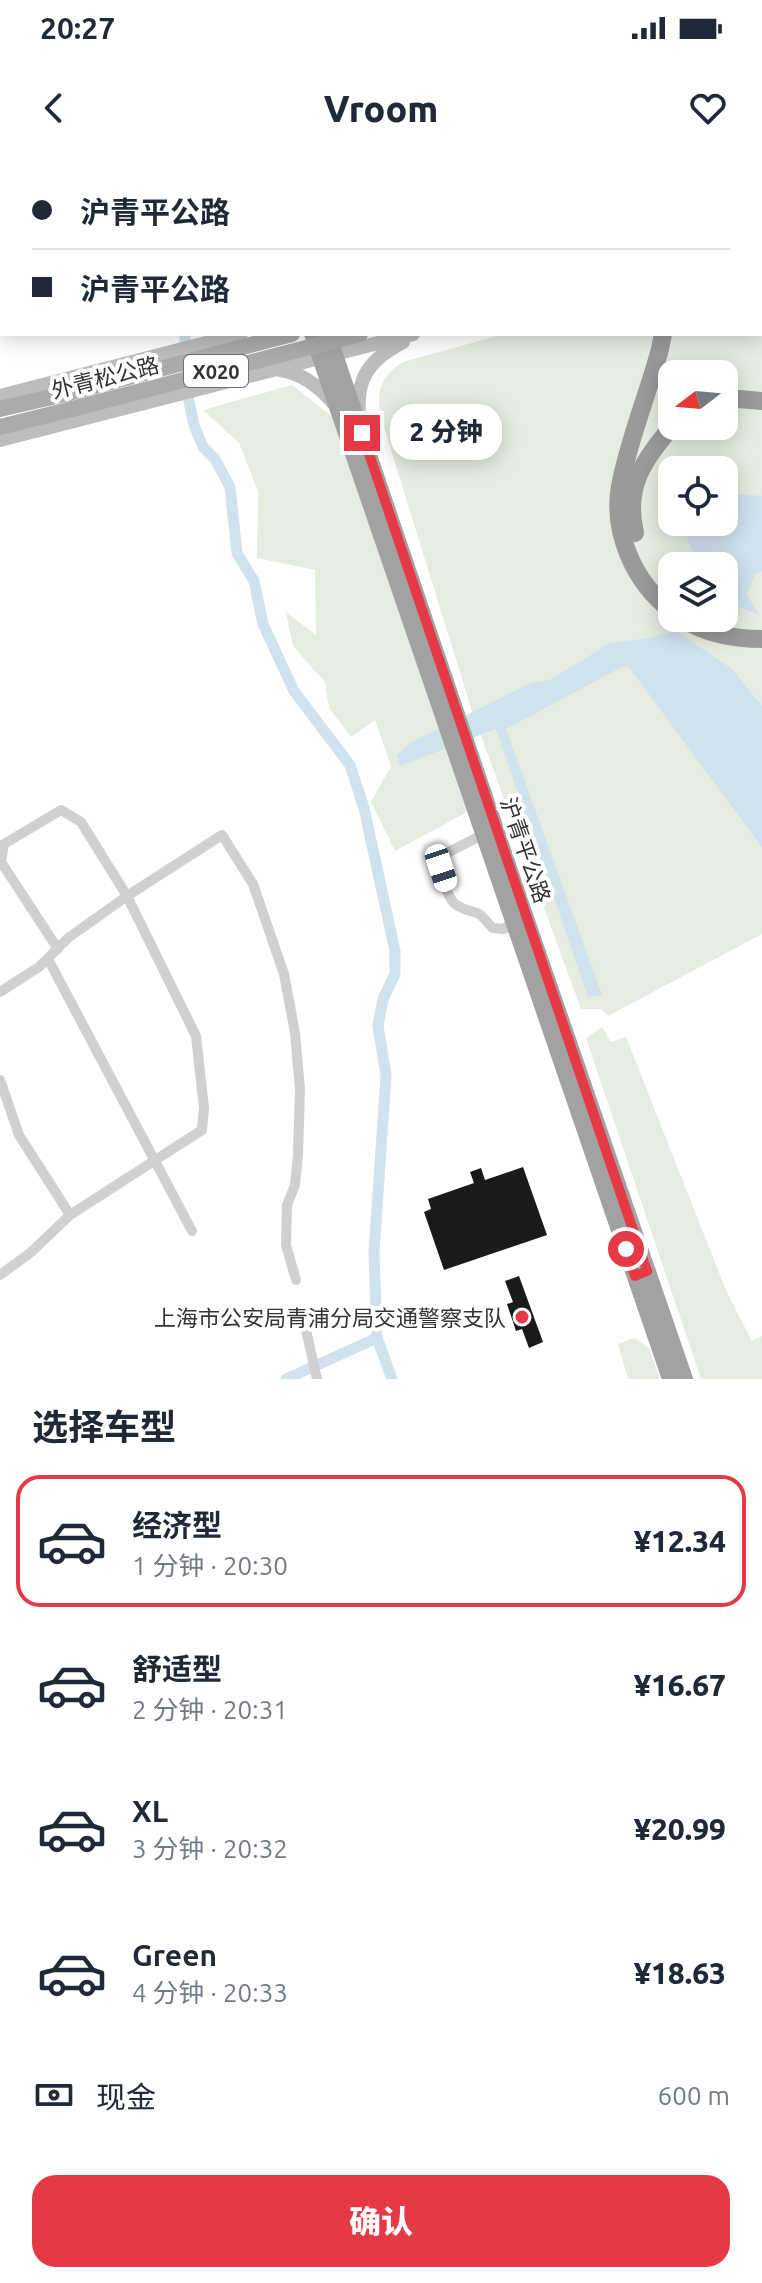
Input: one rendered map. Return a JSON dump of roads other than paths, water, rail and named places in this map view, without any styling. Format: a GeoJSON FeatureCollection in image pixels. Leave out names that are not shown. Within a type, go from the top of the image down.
{"type":"FeatureCollection","features":[{"type":"Feature","properties":{"kind":"highway"},"geometry":{"type":"LineString","coordinates":[[658,598],[641,580],[627,552],[619,519],[620,488],[663,336]]}},
{"type":"Feature","properties":{"kind":"highway","name":"沪青平公路"},"geometry":{"type":"LineString","coordinates":[[323,341],[338,409],[451,718]]}},
{"type":"Feature","properties":{"kind":"highway","name":"沪青平公路"},"geometry":{"type":"LineString","coordinates":[[323,341],[362,433],[451,718],[641,1273],[670,1379]]}},
{"type":"Feature","properties":{"kind":"highway"},"geometry":{"type":"LineString","coordinates":[[738,399],[762,401]]}},
{"type":"Feature","properties":{"kind":"highway"},"geometry":{"type":"LineString","coordinates":[[658,581],[650,573],[639,549],[632,518],[634,489],[644,461],[661,440]]}},
{"type":"Feature","properties":{"kind":"highway"},"geometry":{"type":"LineString","coordinates":[[715,632],[757,633]]}},
{"type":"Feature","properties":{"kind":"highway","name":"沪青平公路"},"geometry":{"type":"LineString","coordinates":[[462,751],[484,834],[518,916]]}},
{"type":"Feature","properties":{"kind":"highway","name":"沪青平公路"},"geometry":{"type":"LineString","coordinates":[[641,1273],[685,1379]]}},
{"type":"Feature","properties":{"kind":"main road"},"geometry":{"type":"LineString","coordinates":[[0,396],[236,336],[250,356],[250,365],[233,380]]}},
{"type":"Feature","properties":{"kind":"main road"},"geometry":{"type":"LineString","coordinates":[[273,336],[323,341],[389,336]]}},
{"type":"Feature","properties":{"kind":"main road","name":"外青松公路"},"geometry":{"type":"LineString","coordinates":[[0,427],[71,401],[285,336]]}},
{"type":"Feature","properties":{"kind":"main road","name":"外青松公路"},"geometry":{"type":"LineString","coordinates":[[0,409],[71,401],[351,336]]}},
{"type":"Feature","properties":{"kind":"main road"},"geometry":{"type":"LineString","coordinates":[[362,433],[358,397],[364,375],[380,356],[412,336]]}},
{"type":"Feature","properties":{"kind":"main road"},"geometry":{"type":"LineString","coordinates":[[260,373],[323,341]]}},
{"type":"Feature","properties":{"kind":"main road"},"geometry":{"type":"LineString","coordinates":[[0,440],[281,370],[295,373],[324,391],[338,409]]}},
{"type":"Feature","properties":{"kind":"street"},"geometry":{"type":"LineString","coordinates":[[1,1272],[30,1253],[70,1215],[202,1130],[204,1108],[196,1036],[127,896],[81,822],[61,810],[4,844],[1,862],[58,949]]}},
{"type":"Feature","properties":{"kind":"street"},"geometry":{"type":"LineString","coordinates":[[484,834],[440,859],[452,901],[482,916],[493,928],[504,929],[518,916]]}},
{"type":"Feature","properties":{"kind":"street"},"geometry":{"type":"LineString","coordinates":[[0,992],[48,959],[68,938],[127,896],[222,835],[253,884],[284,974],[295,1033],[300,1089],[298,1155],[295,1185],[287,1205],[286,1245],[296,1280]]}},
{"type":"Feature","properties":{"kind":"street"},"geometry":{"type":"LineString","coordinates":[[48,959],[192,1231]]}},
{"type":"Feature","properties":{"kind":"street"},"geometry":{"type":"LineString","coordinates":[[0,1080],[19,1135],[70,1215]]}},
{"type":"Feature","properties":{"kind":"street"},"geometry":{"type":"LineString","coordinates":[[304,1321],[317,1376]]}},
{"type":"Feature","properties":{"kind":"water"},"geometry":{"type":"Polygon","coordinates":[[[738,494],[762,496],[762,571],[755,574],[747,595],[759,615],[738,607],[738,552],[692,552],[686,536],[738,536],[738,494]]]}},
{"type":"Feature","properties":{"kind":"water"},"geometry":{"type":"Polygon","coordinates":[[[677,632],[732,669],[762,706],[762,847],[628,666],[506,729],[602,995],[588,997],[496,729],[400,766],[397,755],[412,742],[531,683],[550,680],[610,643],[677,632]]]}},
{"type":"Feature","properties":{"kind":"waterway"},"geometry":{"type":"LineString","coordinates":[[185,336],[187,392],[194,425],[203,447],[215,459],[230,487],[237,553],[254,581],[263,624],[294,691],[350,765],[364,808],[395,951],[395,974],[383,999],[378,1026],[386,1075],[374,1253],[377,1338],[286,1379]]}},
{"type":"Feature","properties":{"kind":"waterway"},"geometry":{"type":"LineString","coordinates":[[377,1338],[392,1379]]}},
{"type":"Feature","properties":{"kind":"place","name":"上海市公安局青浦分局交通警察支队"},"geometry":{"type":"Point","coordinates":[522,1317]}}]}
